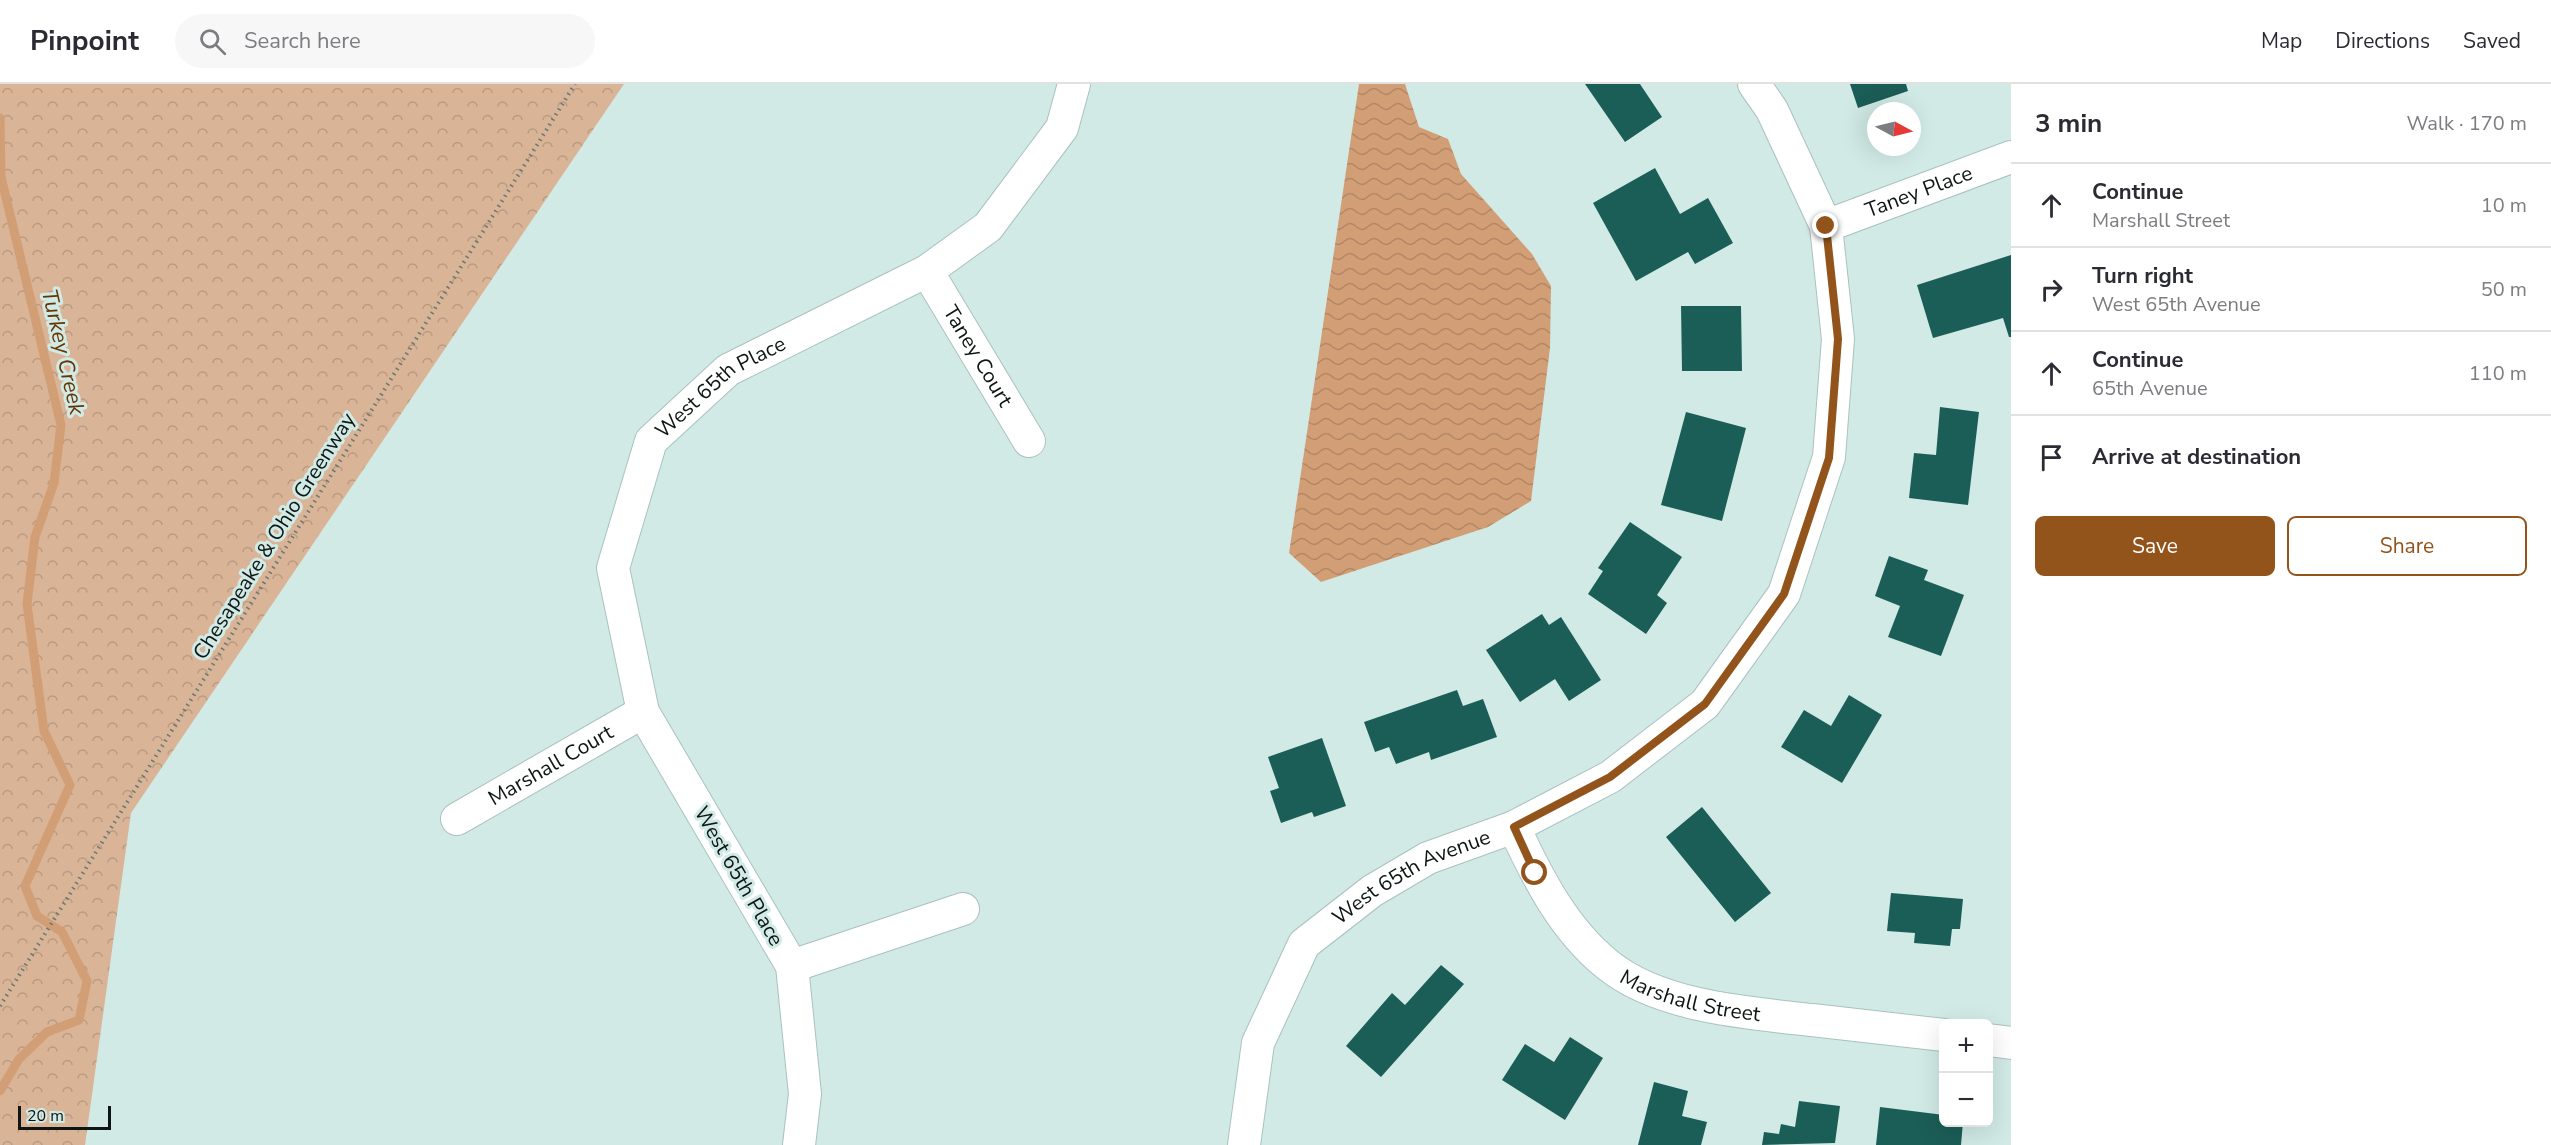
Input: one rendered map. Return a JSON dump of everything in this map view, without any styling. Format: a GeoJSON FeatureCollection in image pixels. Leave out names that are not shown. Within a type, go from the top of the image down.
{"type":"FeatureCollection","features":[{"type":"Feature","properties":{"kind":"street","name":"West 65th Place"},"geometry":{"type":"LineString","coordinates":[[799,1145],[805,1094],[792,966],[643,712],[613,568],[651,441],[728,370],[927,271],[988,227],[1062,128],[1074,84]]}},
{"type":"Feature","properties":{"kind":"street","name":"West 65th Avenue"},"geometry":{"type":"LineString","coordinates":[[1244,1145],[1258,1043],[1304,944],[1372,891],[1428,858],[1514,827],[1610,777],[1705,704],[1784,594],[1829,458],[1838,339],[1826,226],[1772,110],[1754,84]]}},
{"type":"Feature","properties":{"kind":"street","name":"Taney Place"},"geometry":{"type":"LineString","coordinates":[[1826,226],[2011,157]]}},
{"type":"Feature","properties":{"kind":"street","name":"Taney Court"},"geometry":{"type":"LineString","coordinates":[[927,271],[1029,441]]}},
{"type":"Feature","properties":{"kind":"street","name":"Marshall Court"},"geometry":{"type":"LineString","coordinates":[[457,819],[643,712]]}},
{"type":"Feature","properties":{"kind":"street","name":"Marshall Street"},"geometry":{"type":"LineString","coordinates":[[1514,827],[1535,873],[1569,926],[1608,966],[1642,984],[1692,1002],[1734,1011],[1939,1034]]}},
{"type":"Feature","properties":{"kind":"street"},"geometry":{"type":"LineString","coordinates":[[792,966],[963,909]]}},
{"type":"Feature","properties":{"kind":"street"},"geometry":{"type":"LineString","coordinates":[[1993,1041],[2011,1043]]}},
{"type":"Feature","properties":{"kind":"path","name":"Chesapeake & Ohio Greenway"},"geometry":{"type":"LineString","coordinates":[[0,1005],[574,84]]}},
{"type":"Feature","properties":{"kind":"green space"},"geometry":{"type":"Polygon","coordinates":[[[0,84],[624,84],[131,813],[85,1145],[0,1145],[0,84]]]}},
{"type":"Feature","properties":{"kind":"water"},"geometry":{"type":"Polygon","coordinates":[[[1359,84],[1405,84],[1419,127],[1448,139],[1461,174],[1532,254],[1551,286],[1550,348],[1531,501],[1488,527],[1321,582],[1289,553],[1359,84]]]}},
{"type":"Feature","properties":{"kind":"building"},"geometry":{"type":"Polygon","coordinates":[[[1585,84],[1640,84],[1662,117],[1625,142],[1585,84]]]}},
{"type":"Feature","properties":{"kind":"building"},"geometry":{"type":"Polygon","coordinates":[[[1850,84],[1906,84],[1908,91],[1876,102],[1867,102],[1867,105],[1858,108],[1850,84]]]}},
{"type":"Feature","properties":{"kind":"building"},"geometry":{"type":"Polygon","coordinates":[[[1655,168],[1680,214],[1708,198],[1733,243],[1695,264],[1688,252],[1636,281],[1593,203],[1655,168]]]}},
{"type":"Feature","properties":{"kind":"building"},"geometry":{"type":"Polygon","coordinates":[[[2011,255],[2011,337],[2009,337],[2003,318],[1933,338],[1917,285],[2011,255]]]}},
{"type":"Feature","properties":{"kind":"building"},"geometry":{"type":"Polygon","coordinates":[[[1681,306],[1741,306],[1742,371],[1682,371],[1681,306]]]}},
{"type":"Feature","properties":{"kind":"building"},"geometry":{"type":"Polygon","coordinates":[[[1940,407],[1979,412],[1968,505],[1909,498],[1914,453],[1936,455],[1940,407]]]}},
{"type":"Feature","properties":{"kind":"building"},"geometry":{"type":"Polygon","coordinates":[[[1686,412],[1746,428],[1722,521],[1661,505],[1686,412]]]}},
{"type":"Feature","properties":{"kind":"building"},"geometry":{"type":"Polygon","coordinates":[[[1630,522],[1682,557],[1657,595],[1667,603],[1646,634],[1588,594],[1603,571],[1598,568],[1630,522]]]}},
{"type":"Feature","properties":{"kind":"building"},"geometry":{"type":"Polygon","coordinates":[[[1889,556],[1928,570],[1924,580],[1964,595],[1941,656],[1888,637],[1900,606],[1875,596],[1889,556]]]}},
{"type":"Feature","properties":{"kind":"building"},"geometry":{"type":"Polygon","coordinates":[[[1542,614],[1549,625],[1561,617],[1601,680],[1569,701],[1555,679],[1520,702],[1486,650],[1542,614]]]}},
{"type":"Feature","properties":{"kind":"building"},"geometry":{"type":"Polygon","coordinates":[[[1457,690],[1463,706],[1483,699],[1497,737],[1431,760],[1429,752],[1396,764],[1389,747],[1375,752],[1364,722],[1457,690]]]}},
{"type":"Feature","properties":{"kind":"building"},"geometry":{"type":"Polygon","coordinates":[[[1849,695],[1882,715],[1842,783],[1781,747],[1804,710],[1831,726],[1849,695]]]}},
{"type":"Feature","properties":{"kind":"building"},"geometry":{"type":"Polygon","coordinates":[[[1322,738],[1346,806],[1314,817],[1312,812],[1281,823],[1270,791],[1279,788],[1268,757],[1322,738]]]}},
{"type":"Feature","properties":{"kind":"building"},"geometry":{"type":"Polygon","coordinates":[[[1702,807],[1771,893],[1735,922],[1666,837],[1702,807]]]}},
{"type":"Feature","properties":{"kind":"building"},"geometry":{"type":"Polygon","coordinates":[[[1891,893],[1963,899],[1960,929],[1952,929],[1950,946],[1914,943],[1915,933],[1887,931],[1891,893]]]}},
{"type":"Feature","properties":{"kind":"building"},"geometry":{"type":"Polygon","coordinates":[[[1441,965],[1464,984],[1381,1077],[1346,1046],[1392,993],[1405,1005],[1441,965]]]}},
{"type":"Feature","properties":{"kind":"building"},"geometry":{"type":"Polygon","coordinates":[[[1570,1037],[1603,1058],[1565,1120],[1502,1080],[1525,1044],[1554,1062],[1570,1037]]]}},
{"type":"Feature","properties":{"kind":"building"},"geometry":{"type":"Polygon","coordinates":[[[1654,1082],[1688,1091],[1682,1116],[1707,1122],[1701,1145],[1638,1145],[1654,1082]]]}},
{"type":"Feature","properties":{"kind":"building"},"geometry":{"type":"Polygon","coordinates":[[[1799,1101],[1840,1106],[1835,1143],[1762,1145],[1764,1132],[1779,1134],[1781,1124],[1795,1127],[1799,1101]]]}},
{"type":"Feature","properties":{"kind":"building"},"geometry":{"type":"Polygon","coordinates":[[[1880,1107],[1939,1114],[1939,1127],[1963,1127],[1961,1145],[1876,1145],[1880,1107]]]}},
{"type":"Feature","properties":{"kind":"waterway","name":"Turkey Creek"},"geometry":{"type":"LineString","coordinates":[[0,118],[1,177],[61,425],[54,483],[35,537],[27,604],[44,731],[70,785],[25,886],[37,916],[62,932],[87,981],[79,1020],[47,1032],[19,1059],[0,1091]]}},
{"type":"Feature","properties":{"kind":"route"},"geometry":{"type":"LineString","coordinates":[[1535,873],[1514,827],[1610,777],[1705,704],[1784,594],[1829,458],[1838,339],[1826,226]]}}]}
